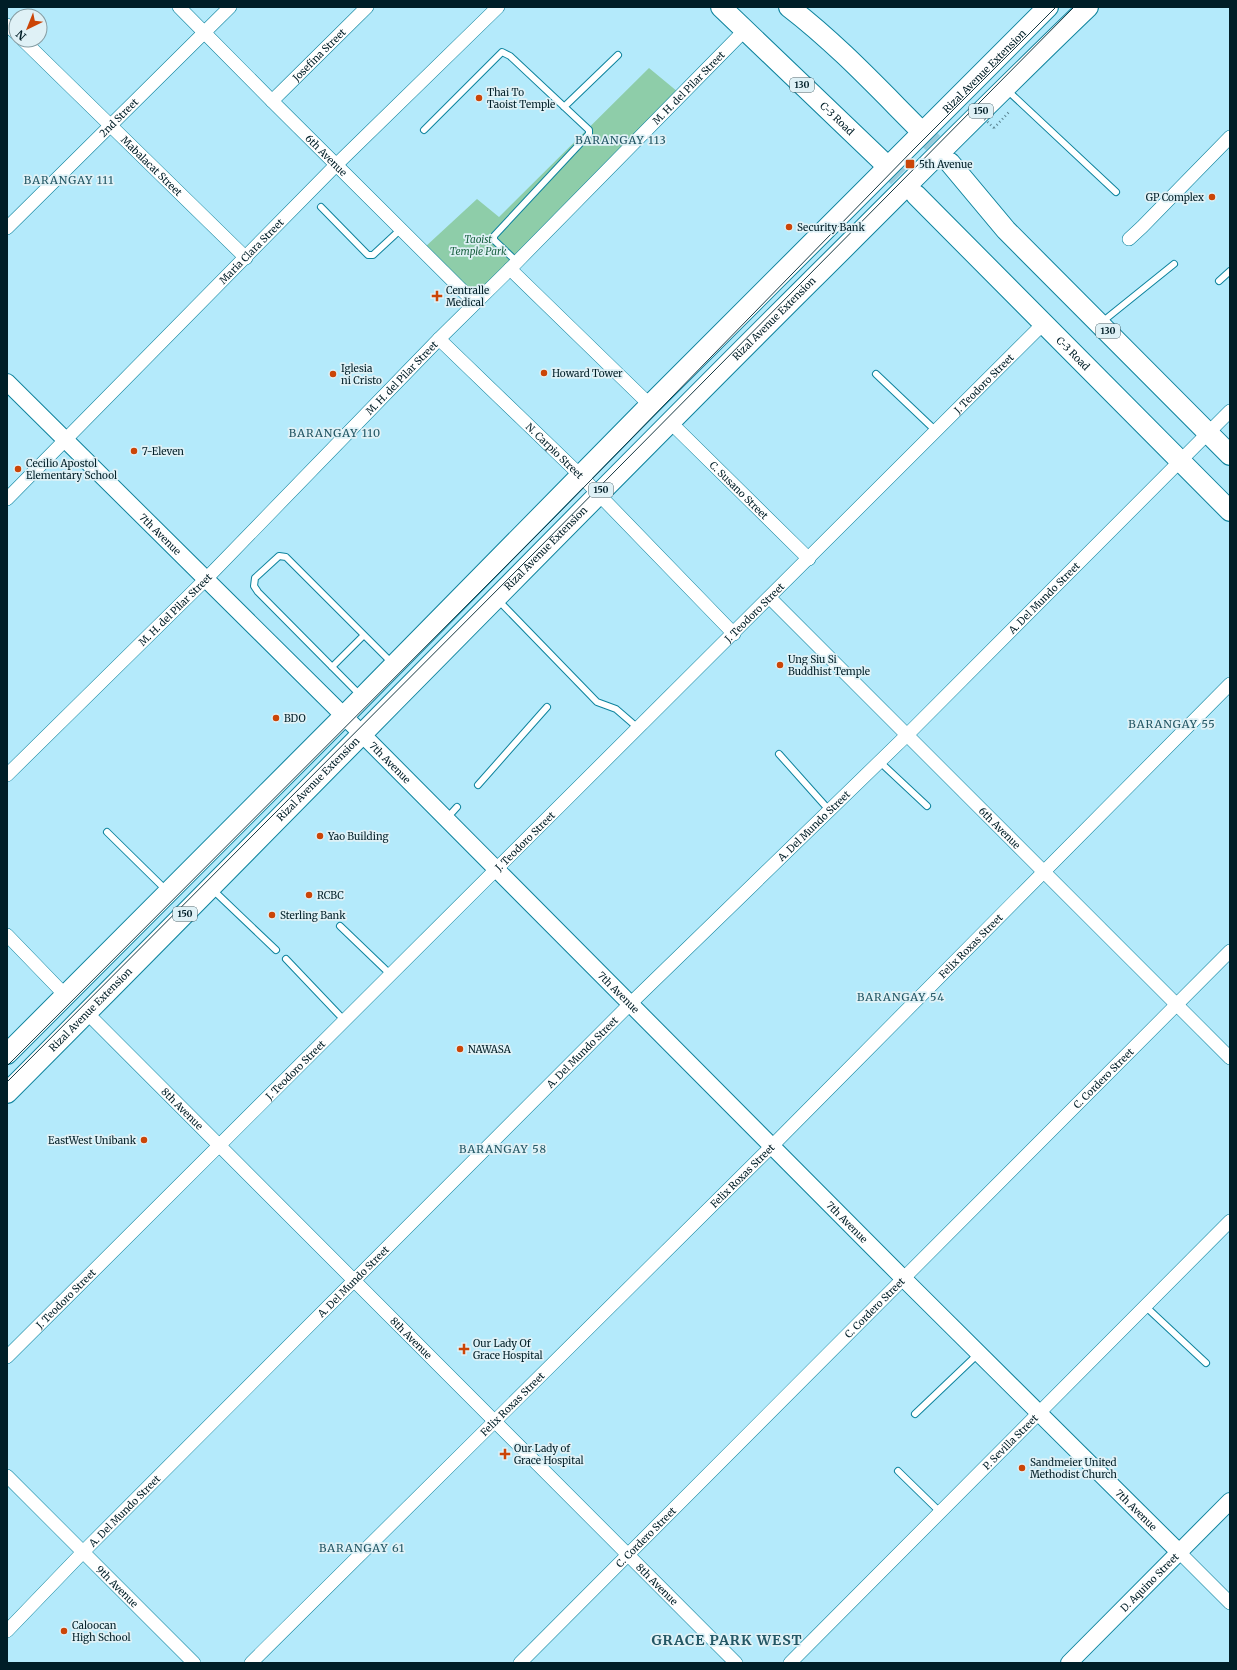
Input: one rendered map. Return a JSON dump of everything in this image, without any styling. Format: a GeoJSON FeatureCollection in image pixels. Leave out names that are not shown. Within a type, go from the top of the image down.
{"type":"FeatureCollection","features":[{"type":"Feature","properties":{"kind":"main road","name":"C-3 Road"},"geometry":{"type":"LineString","coordinates":[[721,7],[744,31],[884,163]]}},
{"type":"Feature","properties":{"kind":"main road"},"geometry":{"type":"LineString","coordinates":[[789,7],[812,24],[838,48],[919,129]]}},
{"type":"Feature","properties":{"kind":"main road","name":"Rizal Avenue Extension"},"geometry":{"type":"LineString","coordinates":[[7,1054],[362,698],[580,475],[1048,7]]}},
{"type":"Feature","properties":{"kind":"main road","name":"Rizal Avenue Extension"},"geometry":{"type":"LineString","coordinates":[[7,1093],[362,735],[598,494],[1005,87],[1088,7]]}},
{"type":"Feature","properties":{"kind":"main road","name":"130"},"geometry":{"type":"LineString","coordinates":[[950,163],[1006,230],[1230,455]]}},
{"type":"Feature","properties":{"kind":"main road","name":"C-3 Road"},"geometry":{"type":"LineString","coordinates":[[916,195],[1230,511]]}},
{"type":"Feature","properties":{"kind":"street","name":"6th Avenue"},"geometry":{"type":"LineString","coordinates":[[179,7],[475,303]]}},
{"type":"Feature","properties":{"kind":"street","name":"2nd Street"},"geometry":{"type":"LineString","coordinates":[[7,228],[230,7]]}},
{"type":"Feature","properties":{"kind":"street","name":"Josefina Street"},"geometry":{"type":"LineString","coordinates":[[272,101],[367,7]]}},
{"type":"Feature","properties":{"kind":"street","name":"Maria Clara Street"},"geometry":{"type":"LineString","coordinates":[[7,499],[336,165],[498,7]]}},
{"type":"Feature","properties":{"kind":"street","name":"M. H. del Pilar Street"},"geometry":{"type":"LineString","coordinates":[[7,775],[206,579],[475,303],[514,266],[744,31]]}},
{"type":"Feature","properties":{"kind":"street","name":"Mabalacat Street"},"geometry":{"type":"LineString","coordinates":[[31,48],[246,258]]}},
{"type":"Feature","properties":{"kind":"street"},"geometry":{"type":"LineString","coordinates":[[1129,239],[1230,137]]}},
{"type":"Feature","properties":{"kind":"street"},"geometry":{"type":"LineString","coordinates":[[514,266],[650,405]]}},
{"type":"Feature","properties":{"kind":"street","name":"J. Teodoro Street"},"geometry":{"type":"LineString","coordinates":[[7,1357],[390,974],[734,634],[1043,324]]}},
{"type":"Feature","properties":{"kind":"street","name":"N. Carpio Street"},"geometry":{"type":"LineString","coordinates":[[439,340],[580,475],[734,634]]}},
{"type":"Feature","properties":{"kind":"street","name":"7th Avenue"},"geometry":{"type":"LineString","coordinates":[[7,382],[344,716],[904,1279],[1230,1603]]}},
{"type":"Feature","properties":{"kind":"street","name":"A. Del Mundo Street"},"geometry":{"type":"LineString","coordinates":[[7,1631],[83,1552],[630,1004],[880,762],[1230,411]]}},
{"type":"Feature","properties":{"kind":"street","name":"C. Susano Street"},"geometry":{"type":"LineString","coordinates":[[670,422],[809,558]]}},
{"type":"Feature","properties":{"kind":"street","name":"6th Avenue"},"geometry":{"type":"LineString","coordinates":[[770,598],[1230,1058]]}},
{"type":"Feature","properties":{"kind":"street","name":"Felix Roxas Street"},"geometry":{"type":"LineString","coordinates":[[251,1663],[772,1146],[1230,684]]}},
{"type":"Feature","properties":{"kind":"street"},"geometry":{"type":"LineString","coordinates":[[7,935],[65,995]]}},
{"type":"Feature","properties":{"kind":"street","name":"C. Cordero Street"},"geometry":{"type":"LineString","coordinates":[[520,1663],[1230,951]]}},
{"type":"Feature","properties":{"kind":"street","name":"8th Avenue"},"geometry":{"type":"LineString","coordinates":[[87,1013],[218,1146],[354,1280],[736,1663]]}},
{"type":"Feature","properties":{"kind":"street","name":"P. Sevilla Street"},"geometry":{"type":"LineString","coordinates":[[790,1663],[1230,1222]]}},
{"type":"Feature","properties":{"kind":"street","name":"9th Avenue"},"geometry":{"type":"LineString","coordinates":[[7,1476],[194,1663]]}},
{"type":"Feature","properties":{"kind":"street","name":"D. Aquino Street"},"geometry":{"type":"LineString","coordinates":[[1069,1663],[1230,1501]]}},
{"type":"Feature","properties":{"kind":"lane"},"geometry":{"type":"LineString","coordinates":[[424,130],[502,52],[510,56],[589,130],[589,134],[494,236],[494,240],[514,266]]}},
{"type":"Feature","properties":{"kind":"lane"},"geometry":{"type":"LineString","coordinates":[[564,107],[618,55]]}},
{"type":"Feature","properties":{"kind":"lane"},"geometry":{"type":"LineString","coordinates":[[1005,87],[1116,192]]}},
{"type":"Feature","properties":{"kind":"lane"},"geometry":{"type":"LineString","coordinates":[[321,207],[368,255],[373,254],[401,229]]}},
{"type":"Feature","properties":{"kind":"lane"},"geometry":{"type":"LineString","coordinates":[[1100,324],[1174,264]]}},
{"type":"Feature","properties":{"kind":"lane"},"geometry":{"type":"LineString","coordinates":[[1219,281],[1230,270]]}},
{"type":"Feature","properties":{"kind":"lane"},"geometry":{"type":"LineString","coordinates":[[876,374],[936,431]]}},
{"type":"Feature","properties":{"kind":"lane"},"geometry":{"type":"LineString","coordinates":[[362,698],[258,592],[254,586],[255,578],[279,556],[286,556],[394,665]]}},
{"type":"Feature","properties":{"kind":"lane"},"geometry":{"type":"LineString","coordinates":[[496,598],[597,702],[616,709],[638,728]]}},
{"type":"Feature","properties":{"kind":"lane"},"geometry":{"type":"LineString","coordinates":[[332,667],[364,635]]}},
{"type":"Feature","properties":{"kind":"lane"},"geometry":{"type":"LineString","coordinates":[[478,785],[547,707]]}},
{"type":"Feature","properties":{"kind":"lane"},"geometry":{"type":"LineString","coordinates":[[779,754],[829,810]]}},
{"type":"Feature","properties":{"kind":"lane"},"geometry":{"type":"LineString","coordinates":[[880,762],[927,806]]}},
{"type":"Feature","properties":{"kind":"lane"},"geometry":{"type":"LineString","coordinates":[[446,819],[457,807]]}},
{"type":"Feature","properties":{"kind":"lane"},"geometry":{"type":"LineString","coordinates":[[107,832],[168,892]]}},
{"type":"Feature","properties":{"kind":"lane"},"geometry":{"type":"LineString","coordinates":[[211,888],[276,950]]}},
{"type":"Feature","properties":{"kind":"lane"},"geometry":{"type":"LineString","coordinates":[[340,926],[390,974]]}},
{"type":"Feature","properties":{"kind":"lane"},"geometry":{"type":"LineString","coordinates":[[286,959],[344,1020]]}},
{"type":"Feature","properties":{"kind":"lane"},"geometry":{"type":"LineString","coordinates":[[1145,1306],[1206,1363]]}},
{"type":"Feature","properties":{"kind":"lane"},"geometry":{"type":"LineString","coordinates":[[916,1414],[979,1353]]}},
{"type":"Feature","properties":{"kind":"lane"},"geometry":{"type":"LineString","coordinates":[[898,1471],[940,1512]]}},
{"type":"Feature","properties":{"kind":"path"},"geometry":{"type":"LineString","coordinates":[[973,108],[994,128],[1009,112]]}},
{"type":"Feature","properties":{"kind":"green space","name":"Taoist Temple Park"},"geometry":{"type":"Polygon","coordinates":[[[649,68],[678,92],[474,296],[425,247],[477,199],[499,217],[649,68]]]}},
{"type":"Feature","properties":{"kind":"tunnel"},"geometry":{"type":"LineString","coordinates":[[919,129],[941,151],[950,163]]}},
{"type":"Feature","properties":{"kind":"tunnel"},"geometry":{"type":"LineString","coordinates":[[884,163],[916,195]]}},
{"type":"Feature","properties":{"kind":"tram line"},"geometry":{"type":"LineString","coordinates":[[7,1066],[549,523],[914,149],[1056,7]]}},
{"type":"Feature","properties":{"kind":"tram line"},"geometry":{"type":"LineString","coordinates":[[7,1082],[530,557],[1074,7]]}},
{"type":"Feature","properties":{"kind":"place","name":"Thai To Taoist Temple"},"geometry":{"type":"Point","coordinates":[479,98]}},
{"type":"Feature","properties":{"kind":"place","name":"5th Avenue"},"geometry":{"type":"Point","coordinates":[910,164]}},
{"type":"Feature","properties":{"kind":"place","name":"GP Complex"},"geometry":{"type":"Point","coordinates":[1212,197]}},
{"type":"Feature","properties":{"kind":"place","name":"Security Bank"},"geometry":{"type":"Point","coordinates":[789,227]}},
{"type":"Feature","properties":{"kind":"place","name":"Centralle Medical"},"geometry":{"type":"Point","coordinates":[437,296]}},
{"type":"Feature","properties":{"kind":"place","name":"Howard Tower"},"geometry":{"type":"Point","coordinates":[544,373]}},
{"type":"Feature","properties":{"kind":"place","name":"Iglesia ni Cristo"},"geometry":{"type":"Point","coordinates":[333,374]}},
{"type":"Feature","properties":{"kind":"place","name":"7-Eleven"},"geometry":{"type":"Point","coordinates":[134,451]}},
{"type":"Feature","properties":{"kind":"place","name":"Cecilio Apostol Elementary School"},"geometry":{"type":"Point","coordinates":[18,469]}},
{"type":"Feature","properties":{"kind":"place","name":"Ung Siu Si Buddhist Temple"},"geometry":{"type":"Point","coordinates":[780,665]}},
{"type":"Feature","properties":{"kind":"place","name":"BDO"},"geometry":{"type":"Point","coordinates":[276,718]}},
{"type":"Feature","properties":{"kind":"place","name":"Yao Building"},"geometry":{"type":"Point","coordinates":[320,836]}},
{"type":"Feature","properties":{"kind":"place","name":"RCBC"},"geometry":{"type":"Point","coordinates":[309,895]}},
{"type":"Feature","properties":{"kind":"place","name":"Sterling Bank"},"geometry":{"type":"Point","coordinates":[272,915]}},
{"type":"Feature","properties":{"kind":"place","name":"NAWASA"},"geometry":{"type":"Point","coordinates":[460,1049]}},
{"type":"Feature","properties":{"kind":"place","name":"EastWest Unibank"},"geometry":{"type":"Point","coordinates":[144,1140]}},
{"type":"Feature","properties":{"kind":"place","name":"Our Lady Of Grace Hospital"},"geometry":{"type":"Point","coordinates":[464,1349]}},
{"type":"Feature","properties":{"kind":"place","name":"Our Lady of Grace Hospital"},"geometry":{"type":"Point","coordinates":[505,1454]}},
{"type":"Feature","properties":{"kind":"place","name":"Sandmeier United Methodist Church"},"geometry":{"type":"Point","coordinates":[1022,1468]}},
{"type":"Feature","properties":{"kind":"place","name":"Caloocan High School"},"geometry":{"type":"Point","coordinates":[64,1631]}},
{"type":"Feature","properties":{"kind":"district","name":"BARANGAY 113"},"geometry":{"type":"Point","coordinates":[621,140]}},
{"type":"Feature","properties":{"kind":"district","name":"BARANGAY 111"},"geometry":{"type":"Point","coordinates":[69,180]}},
{"type":"Feature","properties":{"kind":"district","name":"BARANGAY 110"},"geometry":{"type":"Point","coordinates":[335,433]}},
{"type":"Feature","properties":{"kind":"district","name":"BARANGAY 55"},"geometry":{"type":"Point","coordinates":[1172,724]}},
{"type":"Feature","properties":{"kind":"district","name":"BARANGAY 54"},"geometry":{"type":"Point","coordinates":[901,997]}},
{"type":"Feature","properties":{"kind":"district","name":"BARANGAY 58"},"geometry":{"type":"Point","coordinates":[503,1149]}},
{"type":"Feature","properties":{"kind":"district","name":"BARANGAY 61"},"geometry":{"type":"Point","coordinates":[362,1548]}},
{"type":"Feature","properties":{"kind":"district","name":"GRACE PARK WEST"},"geometry":{"type":"Point","coordinates":[727,1640]}}]}
